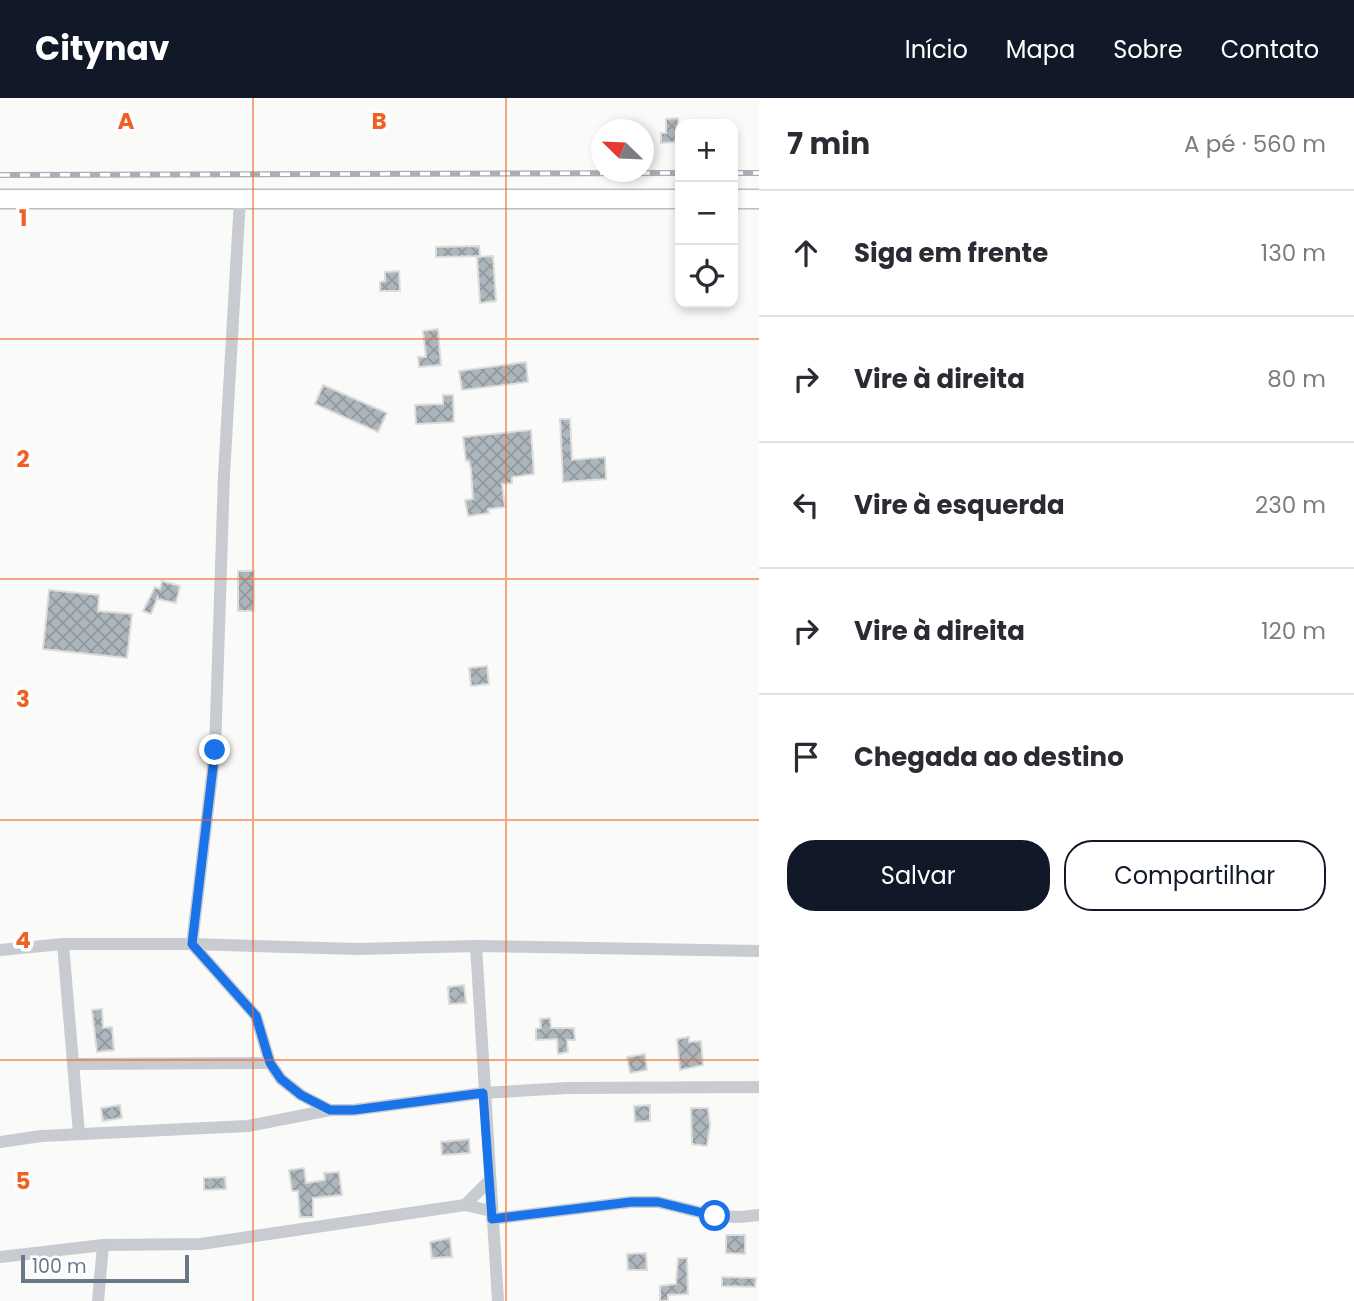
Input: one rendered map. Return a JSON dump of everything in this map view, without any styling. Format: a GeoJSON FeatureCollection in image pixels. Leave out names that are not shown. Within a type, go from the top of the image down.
{"type":"FeatureCollection","features":[{"type":"Feature","properties":{"kind":"street"},"geometry":{"type":"LineString","coordinates":[[240,198],[224,475],[215,750],[192,944],[256,1016],[270,1063],[281,1079],[301,1095],[330,1110]]}},
{"type":"Feature","properties":{"kind":"street"},"geometry":{"type":"LineString","coordinates":[[0,199],[675,199]]}},
{"type":"Feature","properties":{"kind":"street"},"geometry":{"type":"LineString","coordinates":[[738,199],[759,199]]}},
{"type":"Feature","properties":{"kind":"street"},"geometry":{"type":"LineString","coordinates":[[63,944],[79,1134]]}},
{"type":"Feature","properties":{"kind":"street"},"geometry":{"type":"LineString","coordinates":[[0,950],[63,944],[192,944],[357,949],[476,946],[759,951]]}},
{"type":"Feature","properties":{"kind":"street"},"geometry":{"type":"LineString","coordinates":[[476,946],[483,1093],[498,1301]]}},
{"type":"Feature","properties":{"kind":"street"},"geometry":{"type":"LineString","coordinates":[[73,1064],[270,1063]]}},
{"type":"Feature","properties":{"kind":"street"},"geometry":{"type":"LineString","coordinates":[[0,1142],[79,1134],[248,1126],[330,1110],[354,1110],[483,1093],[567,1088],[759,1087]]}},
{"type":"Feature","properties":{"kind":"street"},"geometry":{"type":"LineString","coordinates":[[464,1205],[489,1181]]}},
{"type":"Feature","properties":{"kind":"street"},"geometry":{"type":"LineString","coordinates":[[0,1257],[103,1245],[201,1244],[464,1205],[492,1215],[631,1202],[658,1202],[715,1216],[759,1215]]}},
{"type":"Feature","properties":{"kind":"street"},"geometry":{"type":"LineString","coordinates":[[98,1301],[103,1245]]}},
{"type":"Feature","properties":{"kind":"building"},"geometry":{"type":"Polygon","coordinates":[[[678,118],[675,119],[675,142],[661,143],[661,133],[666,133],[666,119],[678,118]]]}},
{"type":"Feature","properties":{"kind":"building"},"geometry":{"type":"Polygon","coordinates":[[[479,246],[480,256],[436,257],[436,247],[479,246]]]}},
{"type":"Feature","properties":{"kind":"building"},"geometry":{"type":"Polygon","coordinates":[[[493,256],[496,301],[480,303],[477,257],[493,256]]]}},
{"type":"Feature","properties":{"kind":"building"},"geometry":{"type":"Polygon","coordinates":[[[399,271],[400,291],[380,291],[380,282],[385,281],[385,272],[399,271]]]}},
{"type":"Feature","properties":{"kind":"building"},"geometry":{"type":"Polygon","coordinates":[[[438,329],[441,365],[419,367],[418,357],[426,357],[423,331],[438,329]]]}},
{"type":"Feature","properties":{"kind":"building"},"geometry":{"type":"Polygon","coordinates":[[[526,362],[528,382],[462,390],[459,371],[526,362]]]}},
{"type":"Feature","properties":{"kind":"building"},"geometry":{"type":"Polygon","coordinates":[[[323,385],[387,413],[378,432],[315,404],[323,385]]]}},
{"type":"Feature","properties":{"kind":"building"},"geometry":{"type":"Polygon","coordinates":[[[443,395],[453,395],[454,422],[416,424],[415,405],[443,404],[443,395]]]}},
{"type":"Feature","properties":{"kind":"building"},"geometry":{"type":"Polygon","coordinates":[[[560,419],[570,419],[572,460],[605,457],[606,479],[563,482],[560,419]]]}},
{"type":"Feature","properties":{"kind":"building"},"geometry":{"type":"Polygon","coordinates":[[[531,430],[534,474],[512,477],[512,483],[502,484],[505,507],[468,516],[465,500],[473,499],[471,469],[469,461],[466,461],[463,437],[531,430]]]}},
{"type":"Feature","properties":{"kind":"building"},"geometry":{"type":"Polygon","coordinates":[[[238,571],[254,571],[254,611],[238,611],[238,571]]]}},
{"type":"Feature","properties":{"kind":"building"},"geometry":{"type":"Polygon","coordinates":[[[162,581],[180,586],[176,603],[157,599],[158,596],[151,614],[143,611],[155,587],[160,589],[162,581]]]}},
{"type":"Feature","properties":{"kind":"building"},"geometry":{"type":"Polygon","coordinates":[[[49,590],[99,595],[98,611],[132,614],[127,658],[43,649],[49,590]]]}},
{"type":"Feature","properties":{"kind":"building"},"geometry":{"type":"Polygon","coordinates":[[[487,666],[489,684],[471,686],[469,668],[487,666]]]}},
{"type":"Feature","properties":{"kind":"building"},"geometry":{"type":"Polygon","coordinates":[[[464,985],[466,1003],[449,1004],[448,987],[464,985]]]}},
{"type":"Feature","properties":{"kind":"building"},"geometry":{"type":"Polygon","coordinates":[[[102,1009],[103,1028],[112,1027],[114,1050],[97,1052],[92,1010],[102,1009]]]}},
{"type":"Feature","properties":{"kind":"building"},"geometry":{"type":"Polygon","coordinates":[[[550,1018],[551,1028],[574,1028],[575,1040],[567,1040],[568,1052],[558,1054],[557,1039],[536,1040],[536,1029],[541,1028],[540,1019],[550,1018]]]}},
{"type":"Feature","properties":{"kind":"building"},"geometry":{"type":"Polygon","coordinates":[[[689,1037],[689,1042],[701,1041],[703,1065],[680,1070],[677,1039],[689,1037]]]}},
{"type":"Feature","properties":{"kind":"building"},"geometry":{"type":"Polygon","coordinates":[[[645,1054],[647,1070],[630,1073],[627,1057],[645,1054]]]}},
{"type":"Feature","properties":{"kind":"building"},"geometry":{"type":"Polygon","coordinates":[[[120,1105],[122,1118],[103,1121],[101,1108],[120,1105]]]}},
{"type":"Feature","properties":{"kind":"building"},"geometry":{"type":"Polygon","coordinates":[[[650,1105],[650,1121],[635,1122],[634,1106],[650,1105]]]}},
{"type":"Feature","properties":{"kind":"building"},"geometry":{"type":"Polygon","coordinates":[[[691,1108],[708,1108],[710,1125],[707,1146],[692,1144],[691,1108]]]}},
{"type":"Feature","properties":{"kind":"building"},"geometry":{"type":"Polygon","coordinates":[[[469,1139],[470,1153],[442,1155],[441,1142],[469,1139]]]}},
{"type":"Feature","properties":{"kind":"building"},"geometry":{"type":"Polygon","coordinates":[[[304,1168],[306,1183],[325,1180],[324,1173],[339,1172],[342,1195],[313,1198],[313,1217],[300,1217],[298,1191],[292,1191],[289,1170],[304,1168]]]}},
{"type":"Feature","properties":{"kind":"building"},"geometry":{"type":"Polygon","coordinates":[[[225,1177],[226,1189],[204,1190],[204,1178],[225,1177]]]}},
{"type":"Feature","properties":{"kind":"building"},"geometry":{"type":"Polygon","coordinates":[[[726,1235],[745,1235],[745,1254],[726,1253],[726,1235]]]}},
{"type":"Feature","properties":{"kind":"building"},"geometry":{"type":"Polygon","coordinates":[[[450,1238],[452,1257],[432,1258],[430,1242],[450,1238]]]}},
{"type":"Feature","properties":{"kind":"building"},"geometry":{"type":"Polygon","coordinates":[[[646,1253],[647,1270],[628,1270],[627,1254],[646,1253]]]}},
{"type":"Feature","properties":{"kind":"building"},"geometry":{"type":"Polygon","coordinates":[[[678,1258],[687,1258],[688,1294],[668,1295],[668,1301],[660,1301],[660,1286],[676,1284],[678,1258]]]}},
{"type":"Feature","properties":{"kind":"building"},"geometry":{"type":"Polygon","coordinates":[[[722,1277],[756,1278],[755,1287],[722,1286],[722,1277]]]}},
{"type":"Feature","properties":{"kind":"railway"},"geometry":{"type":"LineString","coordinates":[[0,175],[675,173]]}},
{"type":"Feature","properties":{"kind":"railway"},"geometry":{"type":"LineString","coordinates":[[738,173],[759,173]]}},
{"type":"Feature","properties":{"kind":"route"},"geometry":{"type":"LineString","coordinates":[[215,750],[192,944],[256,1016],[261,1025],[270,1063],[281,1079],[301,1095],[330,1110],[354,1110],[483,1093],[492,1219],[631,1202],[658,1202],[715,1216]]}}]}
